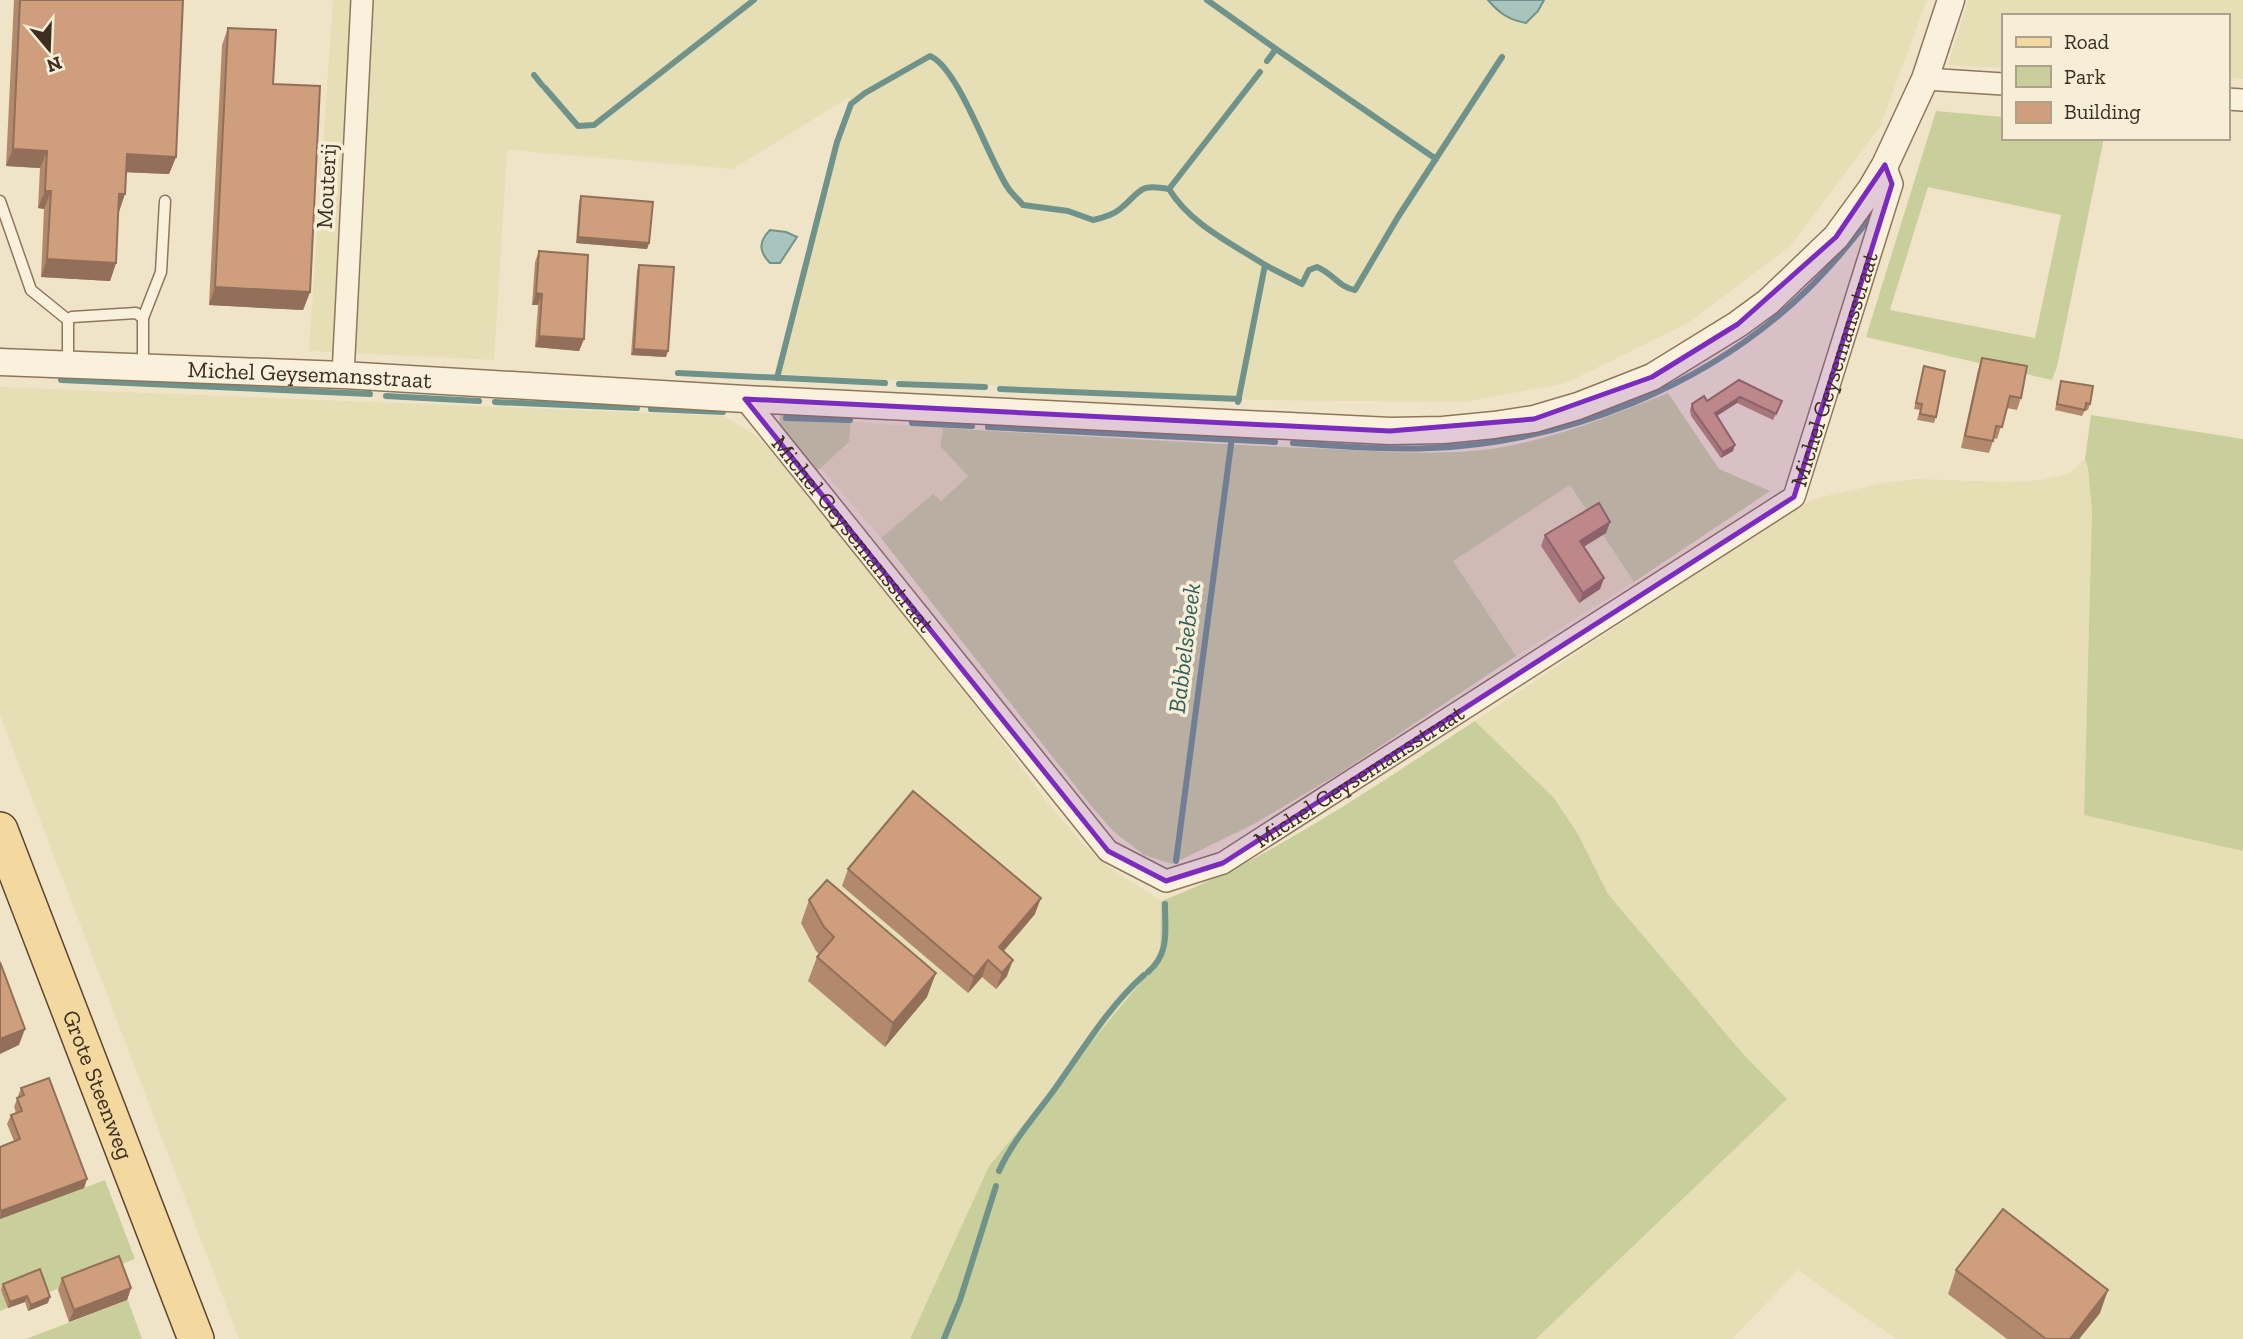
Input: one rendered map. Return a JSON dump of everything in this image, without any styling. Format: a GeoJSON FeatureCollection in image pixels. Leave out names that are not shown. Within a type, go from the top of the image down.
{"type":"FeatureCollection","features":[{"type":"Feature","properties":{"kind":"main road","name":"Grote Steenweg"},"geometry":{"type":"LineString","coordinates":[[0,830],[197,1339]]}},
{"type":"Feature","properties":{"kind":"street","name":"Mouterij"},"geometry":{"type":"LineString","coordinates":[[343,375],[362,0]]}},
{"type":"Feature","properties":{"kind":"street","name":"Michel Geysemansstraat"},"geometry":{"type":"LineString","coordinates":[[0,362],[343,375],[745,399],[1390,431],[1443,430],[1534,419],[1578,406],[1653,377],[1768,302],[1836,237],[1885,165],[1925,79],[1951,0]]}},
{"type":"Feature","properties":{"kind":"street"},"geometry":{"type":"LineString","coordinates":[[1925,79],[2002,84]]}},
{"type":"Feature","properties":{"kind":"street","name":"Michel Geysemansstraat"},"geometry":{"type":"LineString","coordinates":[[745,399],[1108,851],[1166,881],[1223,863],[1794,497],[1892,184],[1885,165]]}},
{"type":"Feature","properties":{"kind":"lane"},"geometry":{"type":"LineString","coordinates":[[0,201],[31,289],[68,320]]}},
{"type":"Feature","properties":{"kind":"lane"},"geometry":{"type":"LineString","coordinates":[[143,367],[143,318],[160,272],[164,201]]}},
{"type":"Feature","properties":{"kind":"lane"},"geometry":{"type":"LineString","coordinates":[[68,320],[76,315],[136,313],[143,318]]}},
{"type":"Feature","properties":{"kind":"lane"},"geometry":{"type":"LineString","coordinates":[[68,320],[68,364]]}},
{"type":"Feature","properties":{"kind":"highlighted area"},"geometry":{"type":"Polygon","coordinates":[[[1885,165],[1892,184],[1794,497],[1223,863],[1166,881],[1108,851],[745,399],[1390,431],[1534,419],[1652,377],[1738,324],[1836,237],[1885,165]]]}},
{"type":"Feature","properties":{"kind":"shaded area"},"geometry":{"type":"Polygon","coordinates":[[[333,0],[1927,0],[1880,127],[1790,246],[1688,323],[1566,383],[1464,402],[1255,400],[780,374],[849,97],[733,169],[507,150],[494,360],[309,351],[333,0]]]}},
{"type":"Feature","properties":{"kind":"shaded area"},"geometry":{"type":"Polygon","coordinates":[[[1968,0],[2243,0],[2243,79],[2229,78],[2229,14],[2002,14],[2002,68],[1948,65],[1968,0]]]}},
{"type":"Feature","properties":{"kind":"shaded area"},"geometry":{"type":"Polygon","coordinates":[[[0,387],[724,416],[763,440],[969,697],[1050,806],[1084,845],[1106,865],[1161,901],[1160,959],[989,1166],[910,1339],[239,1339],[0,715],[0,387]]]}},
{"type":"Feature","properties":{"kind":"shaded area"},"geometry":{"type":"Polygon","coordinates":[[[852,422],[943,428],[940,446],[968,475],[940,502],[933,494],[881,538],[821,468],[849,443],[852,422]]]}},
{"type":"Feature","properties":{"kind":"shaded area"},"geometry":{"type":"Polygon","coordinates":[[[2085,459],[2092,512],[2084,814],[2243,851],[2243,1339],[1896,1339],[1798,1270],[1732,1339],[1536,1339],[1786,1099],[1743,1055],[1608,894],[1578,834],[1554,798],[1475,721],[1749,538],[1813,499],[1884,483],[1916,479],[2005,482],[2042,480],[2070,473],[2085,459]]]}},
{"type":"Feature","properties":{"kind":"shaded area"},"geometry":{"type":"Polygon","coordinates":[[[1570,485],[1634,582],[1516,656],[1452,561],[1570,485]]]}},
{"type":"Feature","properties":{"kind":"green space"},"geometry":{"type":"Polygon","coordinates":[[[1936,111],[2002,117],[2002,140],[2104,140],[2057,367],[2052,380],[1866,337],[1936,111]],[[1928,187],[1890,310],[2035,338],[2061,215],[1928,187]]]}},
{"type":"Feature","properties":{"kind":"green space"},"geometry":{"type":"Polygon","coordinates":[[[1668,393],[1719,469],[1770,491],[1634,582],[1570,485],[1453,561],[1516,656],[1343,771],[1254,824],[1172,864],[1144,855],[1113,831],[881,538],[933,494],[941,501],[968,476],[940,446],[943,428],[1260,446],[1398,452],[1468,451],[1536,440],[1668,393]]]}},
{"type":"Feature","properties":{"kind":"green space"},"geometry":{"type":"Polygon","coordinates":[[[782,411],[852,414],[849,442],[814,472],[783,436],[779,420],[782,411]]]}},
{"type":"Feature","properties":{"kind":"green space"},"geometry":{"type":"Polygon","coordinates":[[[2091,415],[2243,439],[2243,851],[2084,815],[2092,512],[2085,459],[2091,415]]]}},
{"type":"Feature","properties":{"kind":"green space"},"geometry":{"type":"Polygon","coordinates":[[[1475,721],[1554,798],[1578,834],[1608,894],[1743,1054],[1787,1099],[1536,1339],[910,1339],[989,1166],[1160,959],[1161,901],[1203,884],[1283,842],[1475,721]]]}},
{"type":"Feature","properties":{"kind":"green space"},"geometry":{"type":"Polygon","coordinates":[[[105,1180],[135,1259],[0,1311],[0,1219],[105,1180]]]}},
{"type":"Feature","properties":{"kind":"green space"},"geometry":{"type":"Polygon","coordinates":[[[128,1300],[142,1339],[26,1339],[128,1300]]]}},
{"type":"Feature","properties":{"kind":"water"},"geometry":{"type":"Polygon","coordinates":[[[1488,0],[1544,0],[1526,23],[1505,15],[1488,0]]]}},
{"type":"Feature","properties":{"kind":"water"},"geometry":{"type":"Polygon","coordinates":[[[770,230],[797,237],[780,263],[770,263],[762,250],[762,242],[770,230]]]}},
{"type":"Feature","properties":{"kind":"building"},"geometry":{"type":"Polygon","coordinates":[[[20,0],[183,0],[176,157],[127,154],[125,194],[119,194],[116,263],[47,259],[51,191],[45,191],[47,151],[13,149],[20,0]]]}},
{"type":"Feature","properties":{"kind":"building"},"geometry":{"type":"Polygon","coordinates":[[[228,28],[276,30],[273,84],[320,86],[310,292],[215,287],[228,28]]]}},
{"type":"Feature","properties":{"kind":"building"},"geometry":{"type":"Polygon","coordinates":[[[581,196],[653,202],[649,243],[578,237],[581,196]]]}},
{"type":"Feature","properties":{"kind":"building"},"geometry":{"type":"Polygon","coordinates":[[[539,251],[588,255],[584,339],[539,336],[542,294],[536,293],[539,251]]]}},
{"type":"Feature","properties":{"kind":"building"},"geometry":{"type":"Polygon","coordinates":[[[639,265],[674,267],[668,351],[634,349],[639,265]]]}},
{"type":"Feature","properties":{"kind":"building"},"geometry":{"type":"Polygon","coordinates":[[[1982,358],[2027,366],[2021,398],[2010,396],[2002,427],[1996,426],[1993,441],[1965,436],[1982,358]]]}},
{"type":"Feature","properties":{"kind":"building"},"geometry":{"type":"Polygon","coordinates":[[[1924,366],[1945,371],[1936,417],[1920,414],[1922,404],[1916,403],[1924,366]]]}},
{"type":"Feature","properties":{"kind":"building"},"geometry":{"type":"Polygon","coordinates":[[[1739,380],[1782,401],[1776,414],[1740,397],[1715,413],[1735,445],[1723,452],[1693,410],[1692,404],[1704,396],[1707,401],[1739,380]]]}},
{"type":"Feature","properties":{"kind":"building"},"geometry":{"type":"Polygon","coordinates":[[[2061,381],[2093,386],[2090,404],[2086,403],[2085,410],[2057,404],[2061,381]]]}},
{"type":"Feature","properties":{"kind":"building"},"geometry":{"type":"Polygon","coordinates":[[[1599,503],[1610,522],[1580,541],[1604,578],[1583,593],[1545,535],[1599,503]]]}},
{"type":"Feature","properties":{"kind":"building"},"geometry":{"type":"Polygon","coordinates":[[[913,791],[1041,898],[999,947],[1013,960],[1002,973],[988,960],[974,977],[848,869],[913,791]]]}},
{"type":"Feature","properties":{"kind":"building"},"geometry":{"type":"Polygon","coordinates":[[[827,880],[936,973],[893,1023],[817,957],[834,937],[824,927],[809,900],[827,880]]]}},
{"type":"Feature","properties":{"kind":"building"},"geometry":{"type":"Polygon","coordinates":[[[0,962],[25,1029],[0,1039],[0,962]]]}},
{"type":"Feature","properties":{"kind":"building"},"geometry":{"type":"Polygon","coordinates":[[[49,1078],[87,1179],[1,1211],[0,1147],[20,1139],[11,1115],[22,1111],[17,1098],[24,1095],[21,1088],[49,1078]]]}},
{"type":"Feature","properties":{"kind":"building"},"geometry":{"type":"Polygon","coordinates":[[[2003,1209],[2108,1290],[2070,1339],[2046,1339],[1956,1270],[2003,1209]]]}},
{"type":"Feature","properties":{"kind":"building"},"geometry":{"type":"Polygon","coordinates":[[[119,1256],[131,1288],[74,1310],[62,1278],[119,1256]]]}},
{"type":"Feature","properties":{"kind":"building"},"geometry":{"type":"Polygon","coordinates":[[[40,1269],[50,1297],[31,1305],[27,1296],[10,1302],[3,1284],[40,1269]]]}},
{"type":"Feature","properties":{"kind":"waterway"},"geometry":{"type":"LineString","coordinates":[[545,88],[578,126],[594,125],[754,0]]}},
{"type":"Feature","properties":{"kind":"waterway"},"geometry":{"type":"LineString","coordinates":[[1207,0],[1276,49]]}},
{"type":"Feature","properties":{"kind":"waterway"},"geometry":{"type":"LineString","coordinates":[[1267,61],[1276,49],[1436,159]]}},
{"type":"Feature","properties":{"kind":"waterway"},"geometry":{"type":"LineString","coordinates":[[777,378],[837,142],[851,104],[865,93],[930,56],[941,64],[951,77],[1000,175],[1023,205],[1068,211],[1093,220],[1117,211],[1140,190],[1151,187],[1169,189]]}},
{"type":"Feature","properties":{"kind":"waterway"},"geometry":{"type":"LineString","coordinates":[[1238,402],[1265,265],[1302,284],[1309,270],[1317,267],[1344,286],[1355,290],[1398,217],[1502,57]]}},
{"type":"Feature","properties":{"kind":"waterway"},"geometry":{"type":"LineString","coordinates":[[1260,72],[1169,189],[1188,213],[1200,223],[1265,265]]}},
{"type":"Feature","properties":{"kind":"waterway"},"geometry":{"type":"LineString","coordinates":[[534,75],[542,85]]}},
{"type":"Feature","properties":{"kind":"waterway"},"geometry":{"type":"LineString","coordinates":[[1293,443],[1396,448],[1482,443],[1534,434],[1584,421],[1633,403],[1681,381],[1768,324],[1815,282],[1870,218]]}},
{"type":"Feature","properties":{"kind":"waterway"},"geometry":{"type":"LineString","coordinates":[[678,373],[885,383]]}},
{"type":"Feature","properties":{"kind":"waterway"},"geometry":{"type":"LineString","coordinates":[[61,380],[370,394]]}},
{"type":"Feature","properties":{"kind":"waterway"},"geometry":{"type":"LineString","coordinates":[[899,384],[985,387]]}},
{"type":"Feature","properties":{"kind":"waterway"},"geometry":{"type":"LineString","coordinates":[[1000,389],[1239,399]]}},
{"type":"Feature","properties":{"kind":"waterway"},"geometry":{"type":"LineString","coordinates":[[386,396],[479,401]]}},
{"type":"Feature","properties":{"kind":"waterway"},"geometry":{"type":"LineString","coordinates":[[495,402],[637,408]]}},
{"type":"Feature","properties":{"kind":"waterway"},"geometry":{"type":"LineString","coordinates":[[651,409],[723,412]]}},
{"type":"Feature","properties":{"kind":"waterway"},"geometry":{"type":"LineString","coordinates":[[786,418],[850,420]]}},
{"type":"Feature","properties":{"kind":"waterway"},"geometry":{"type":"LineString","coordinates":[[912,423],[972,426]]}},
{"type":"Feature","properties":{"kind":"waterway"},"geometry":{"type":"LineString","coordinates":[[988,427],[1275,442]]}},
{"type":"Feature","properties":{"kind":"waterway","name":"Babbelsebeek"},"geometry":{"type":"LineString","coordinates":[[1176,861],[1232,437]]}},
{"type":"Feature","properties":{"kind":"waterway","name":"Babbelsebeek"},"geometry":{"type":"LineString","coordinates":[[1148,972],[1163,949],[1165,904]]}},
{"type":"Feature","properties":{"kind":"waterway","name":"Babbelsebeek"},"geometry":{"type":"LineString","coordinates":[[999,1171],[1017,1139],[1096,1030],[1144,975]]}},
{"type":"Feature","properties":{"kind":"waterway","name":"Babbelsebeek"},"geometry":{"type":"LineString","coordinates":[[944,1339],[960,1300],[996,1186]]}}]}
